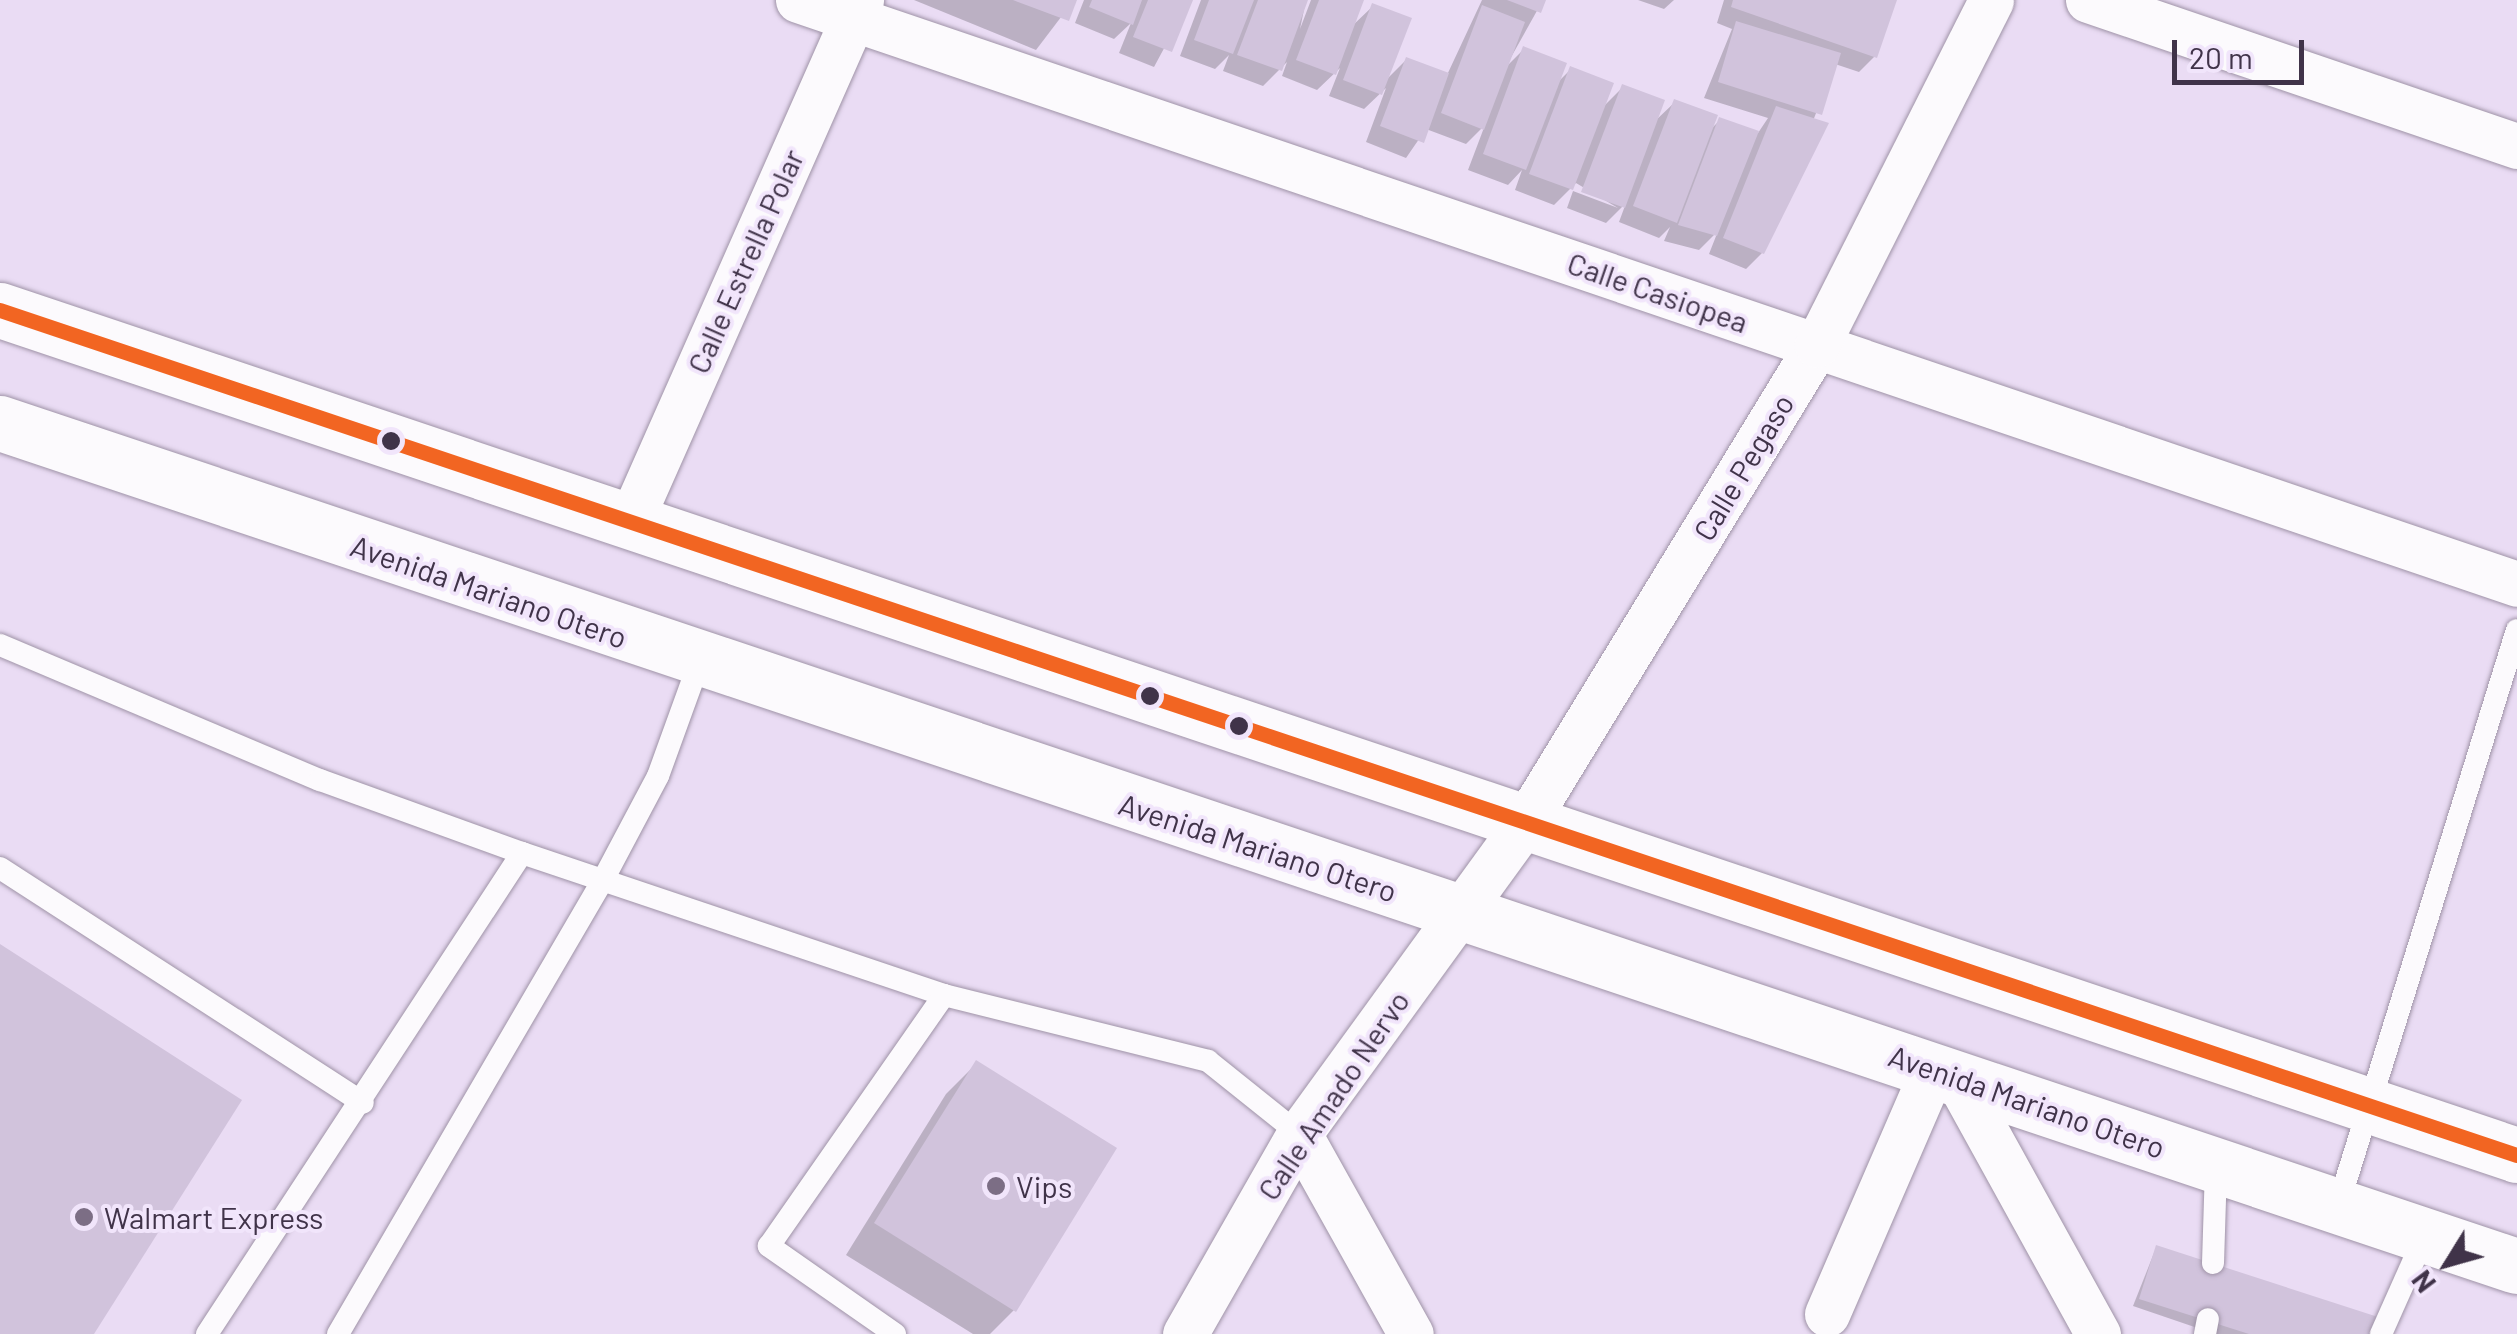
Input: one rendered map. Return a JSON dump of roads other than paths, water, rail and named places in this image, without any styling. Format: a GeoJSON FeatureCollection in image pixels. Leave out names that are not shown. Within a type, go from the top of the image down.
{"type":"FeatureCollection","features":[{"type":"Feature","properties":{"kind":"main road"},"geometry":{"type":"LineString","coordinates":[[0,310],[2517,1155]]}},
{"type":"Feature","properties":{"kind":"main road","name":"Avenida Mariano Otero"},"geometry":{"type":"LineString","coordinates":[[1,426],[700,664],[1945,1073],[2517,1266]]}},
{"type":"Feature","properties":{"kind":"street","name":"Calle Casiopea"},"geometry":{"type":"LineString","coordinates":[[798,0],[857,9],[1817,346],[2517,584]]}},
{"type":"Feature","properties":{"kind":"street","name":"Calle Pegaso"},"geometry":{"type":"LineString","coordinates":[[1458,912],[1527,820],[1817,346],[1991,0]]}},
{"type":"Feature","properties":{"kind":"street"},"geometry":{"type":"LineString","coordinates":[[2088,0],[2517,146]]}},
{"type":"Feature","properties":{"kind":"street","name":"Calle Estrella Polar"},"geometry":{"type":"LineString","coordinates":[[630,522],[857,9]]}},
{"type":"Feature","properties":{"kind":"street","name":"Calle Amado Nervo"},"geometry":{"type":"LineString","coordinates":[[1185,1334],[1299,1134],[1458,912]]}},
{"type":"Feature","properties":{"kind":"street"},"geometry":{"type":"LineString","coordinates":[[1828,1314],[1945,1073]]}},
{"type":"Feature","properties":{"kind":"street"},"geometry":{"type":"LineString","coordinates":[[1945,1073],[2098,1334]]}},
{"type":"Feature","properties":{"kind":"street"},"geometry":{"type":"LineString","coordinates":[[1299,1134],[1411,1334]]}},
{"type":"Feature","properties":{"kind":"lane"},"geometry":{"type":"LineString","coordinates":[[2338,1206],[2374,1106],[2517,630]]}},
{"type":"Feature","properties":{"kind":"lane"},"geometry":{"type":"LineString","coordinates":[[0,644],[320,780],[522,853],[944,995],[1208,1061],[1299,1134]]}},
{"type":"Feature","properties":{"kind":"lane"},"geometry":{"type":"LineString","coordinates":[[338,1334],[604,878],[658,776],[700,664]]}},
{"type":"Feature","properties":{"kind":"lane"},"geometry":{"type":"LineString","coordinates":[[207,1334],[363,1103],[522,853]]}},
{"type":"Feature","properties":{"kind":"lane"},"geometry":{"type":"LineString","coordinates":[[0,868],[363,1103]]}},
{"type":"Feature","properties":{"kind":"lane"},"geometry":{"type":"LineString","coordinates":[[895,1334],[769,1246],[944,995]]}},
{"type":"Feature","properties":{"kind":"lane"},"geometry":{"type":"LineString","coordinates":[[2213,1263],[2216,1165]]}},
{"type":"Feature","properties":{"kind":"lane"},"geometry":{"type":"LineString","coordinates":[[2381,1334],[2425,1235]]}},
{"type":"Feature","properties":{"kind":"place","name":"Vips"},"geometry":{"type":"Point","coordinates":[996,1186]}},
{"type":"Feature","properties":{"kind":"place","name":"Walmart Express"},"geometry":{"type":"Point","coordinates":[84,1217]}}]}
